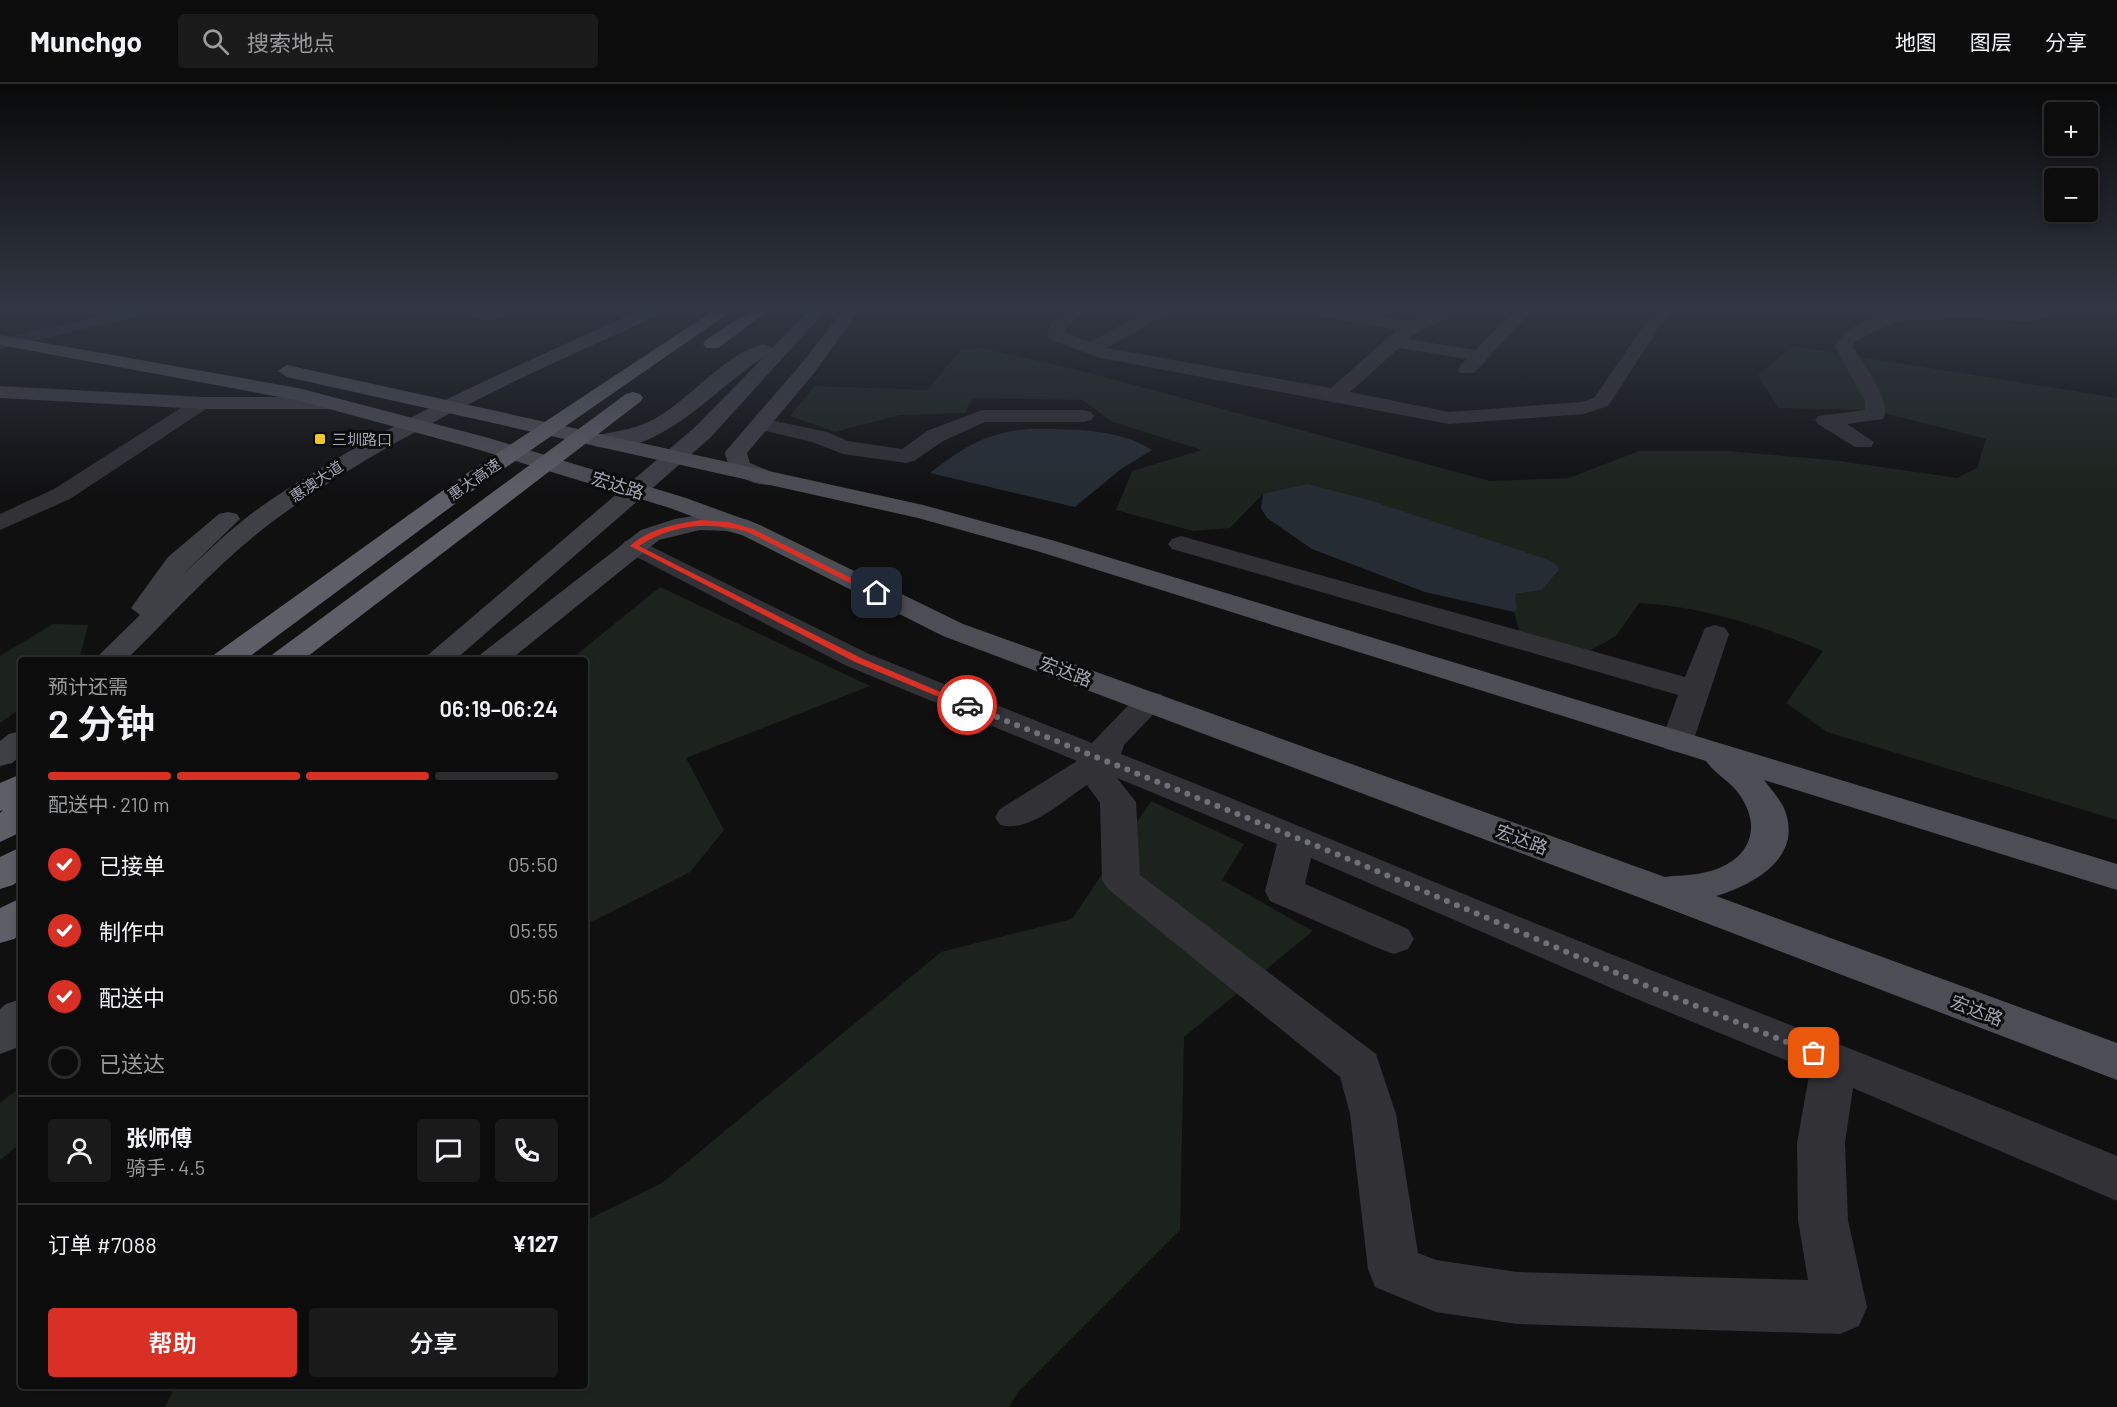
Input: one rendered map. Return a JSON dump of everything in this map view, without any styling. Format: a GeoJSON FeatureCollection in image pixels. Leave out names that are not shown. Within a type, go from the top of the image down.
{"type":"FeatureCollection","features":[{"type":"Feature","properties":{"kind":"highway","name":"惠大高速"},"geometry":{"type":"LineString","coordinates":[[230,657],[471,481],[637,370]]}},
{"type":"Feature","properties":{"kind":"highway","name":"惠大高速"},"geometry":{"type":"LineString","coordinates":[[288,657],[512,487],[601,431],[648,388]]}},
{"type":"Feature","properties":{"kind":"highway"},"geometry":{"type":"LineString","coordinates":[[324,657],[343,615]]}},
{"type":"Feature","properties":{"kind":"highway"},"geometry":{"type":"LineString","coordinates":[[210,657],[282,618]]}},
{"type":"Feature","properties":{"kind":"highway"},"geometry":{"type":"LineString","coordinates":[[0,800],[18,787]]}},
{"type":"Feature","properties":{"kind":"highway"},"geometry":{"type":"LineString","coordinates":[[0,830],[18,816]]}},
{"type":"Feature","properties":{"kind":"highway"},"geometry":{"type":"LineString","coordinates":[[0,876],[18,862]]}},
{"type":"Feature","properties":{"kind":"highway"},"geometry":{"type":"LineString","coordinates":[[0,929],[18,914]]}},
{"type":"Feature","properties":{"kind":"main road","name":"宏达路"},"geometry":{"type":"LineString","coordinates":[[166,370],[298,394],[481,443],[678,503],[751,530],[953,630],[1660,890],[2117,1062]]}},
{"type":"Feature","properties":{"kind":"main road","name":"宏达路"},"geometry":{"type":"LineString","coordinates":[[279,370],[500,417],[601,431],[769,479],[923,512],[1046,546],[2117,877]]}},
{"type":"Feature","properties":{"kind":"main road"},"geometry":{"type":"LineString","coordinates":[[1660,890],[1697,888],[1728,881],[1745,873],[1758,862],[1766,851],[1770,823],[1757,793],[1745,778],[1712,752]]}},
{"type":"Feature","properties":{"kind":"street"},"geometry":{"type":"LineString","coordinates":[[397,394],[419,395],[446,390],[494,370]]}},
{"type":"Feature","properties":{"kind":"street","name":"惠澳大道"},"geometry":{"type":"LineString","coordinates":[[116,653],[177,598],[237,538],[311,484],[403,428],[527,370]]}},
{"type":"Feature","properties":{"kind":"street"},"geometry":{"type":"LineString","coordinates":[[500,417],[489,407],[499,394],[549,370]]}},
{"type":"Feature","properties":{"kind":"street"},"geometry":{"type":"LineString","coordinates":[[601,431],[622,440],[648,433],[732,370]]}},
{"type":"Feature","properties":{"kind":"street"},"geometry":{"type":"LineString","coordinates":[[441,657],[702,433],[763,370]]}},
{"type":"Feature","properties":{"kind":"street"},"geometry":{"type":"LineString","coordinates":[[769,479],[749,472],[736,457],[739,447],[804,370]]}},
{"type":"Feature","properties":{"kind":"street"},"geometry":{"type":"LineString","coordinates":[[1187,370],[1335,395],[1449,418],[1584,408],[1600,402],[1622,370]]}},
{"type":"Feature","properties":{"kind":"street"},"geometry":{"type":"LineString","coordinates":[[1335,395],[1365,370]]}},
{"type":"Feature","properties":{"kind":"street"},"geometry":{"type":"LineString","coordinates":[[1857,370],[1875,401],[1876,415],[1825,420],[1863,442]]}},
{"type":"Feature","properties":{"kind":"street"},"geometry":{"type":"LineString","coordinates":[[2,393],[202,403],[343,406],[366,416],[361,429],[223,523],[177,563],[154,592],[116,653]]}},
{"type":"Feature","properties":{"kind":"street"},"geometry":{"type":"LineString","coordinates":[[0,523],[62,494],[202,403]]}},
{"type":"Feature","properties":{"kind":"street"},"geometry":{"type":"LineString","coordinates":[[760,424],[819,437],[843,447],[906,456],[935,436],[982,416],[1084,416]]}},
{"type":"Feature","properties":{"kind":"street"},"geometry":{"type":"LineString","coordinates":[[496,657],[634,546],[660,531],[687,524],[722,523],[751,530]]}},
{"type":"Feature","properties":{"kind":"street"},"geometry":{"type":"LineString","coordinates":[[1181,544],[1696,690]]}},
{"type":"Feature","properties":{"kind":"street"},"geometry":{"type":"LineString","coordinates":[[634,546],[858,660],[1097,764],[1297,837],[1654,989],[2117,1179]]}},
{"type":"Feature","properties":{"kind":"street"},"geometry":{"type":"LineString","coordinates":[[1677,742],[1714,634]]}},
{"type":"Feature","properties":{"kind":"street"},"geometry":{"type":"LineString","coordinates":[[1014,817],[1097,764],[1109,742],[1150,701]]}},
{"type":"Feature","properties":{"kind":"street"},"geometry":{"type":"LineString","coordinates":[[0,756],[18,743]]}},
{"type":"Feature","properties":{"kind":"street"},"geometry":{"type":"LineString","coordinates":[[1097,764],[1118,802],[1121,880],[1360,1067],[1373,1114],[1394,1269],[1436,1286],[1517,1298],[1840,1307],[1823,1220],[1821,1143],[1834,1061]]}},
{"type":"Feature","properties":{"kind":"street"},"geometry":{"type":"LineString","coordinates":[[1297,837],[1284,891],[1394,939]]}},
{"type":"Feature","properties":{"kind":"street"},"geometry":{"type":"LineString","coordinates":[[0,1036],[18,1019]]}},
{"type":"Feature","properties":{"kind":"street"},"geometry":{"type":"LineString","coordinates":[[0,1051],[18,1037]]}},
{"type":"Feature","properties":{"kind":"shaded area"},"geometry":{"type":"Polygon","coordinates":[[[944,370],[1077,370],[1490,481],[1569,478],[1639,451],[1726,451],[1832,460],[1957,478],[1977,468],[1986,439],[1872,410],[1778,408],[1758,375],[1764,370],[1941,370],[2117,398],[2117,820],[1827,732],[1786,703],[1823,651],[1756,626],[1686,608],[1639,603],[1616,636],[1587,652],[1520,633],[1514,612],[1517,609],[1515,594],[1542,590],[1559,570],[1556,564],[1366,499],[1263,494],[1230,528],[1193,531],[1116,510],[1132,471],[1202,450],[1113,422],[1082,400],[973,398],[965,413],[900,415],[835,432],[790,416],[815,386],[927,390],[944,370]]]}},
{"type":"Feature","properties":{"kind":"shaded area"},"geometry":{"type":"Polygon","coordinates":[[[1029,429],[1092,431],[1124,437],[1152,450],[1121,469],[1075,507],[930,473],[965,449],[987,438],[1029,429]]]}},
{"type":"Feature","properties":{"kind":"shaded area"},"geometry":{"type":"Polygon","coordinates":[[[1307,484],[1366,499],[1543,558],[1556,564],[1559,570],[1542,590],[1515,594],[1517,609],[1514,612],[1425,592],[1312,549],[1267,518],[1261,508],[1263,494],[1307,484]]]}},
{"type":"Feature","properties":{"kind":"shaded area"},"geometry":{"type":"Polygon","coordinates":[[[660,587],[870,686],[686,758],[724,830],[690,872],[588,923],[588,657],[574,657],[660,587]]]}},
{"type":"Feature","properties":{"kind":"shaded area"},"geometry":{"type":"Polygon","coordinates":[[[53,624],[88,625],[80,657],[18,657],[18,710],[0,723],[0,656],[53,624]]]}},
{"type":"Feature","properties":{"kind":"shaded area"},"geometry":{"type":"Polygon","coordinates":[[[1151,801],[1244,844],[1222,880],[1313,931],[1184,1037],[1180,1230],[1019,1391],[1009,1407],[165,1407],[174,1389],[588,1389],[588,1220],[662,1183],[941,952],[1072,919],[1151,801]]]}},
{"type":"Feature","properties":{"kind":"shaded area"},"geometry":{"type":"Polygon","coordinates":[[[18,1089],[18,1145],[0,1160],[0,1103],[18,1089]]]}},
{"type":"Feature","properties":{"kind":"way so far"},"geometry":{"type":"LineString","coordinates":[[967,705],[1339,855],[1654,989],[1814,1053]]}},
{"type":"Feature","properties":{"kind":"place","name":"三圳路口"},"geometry":{"type":"Point","coordinates":[320,439]}},
{"type":"Feature","properties":{"kind":"route"},"geometry":{"type":"LineString","coordinates":[[877,593],[751,530],[729,524],[701,523],[672,527],[650,535],[634,546],[858,660],[967,705]]}}]}
